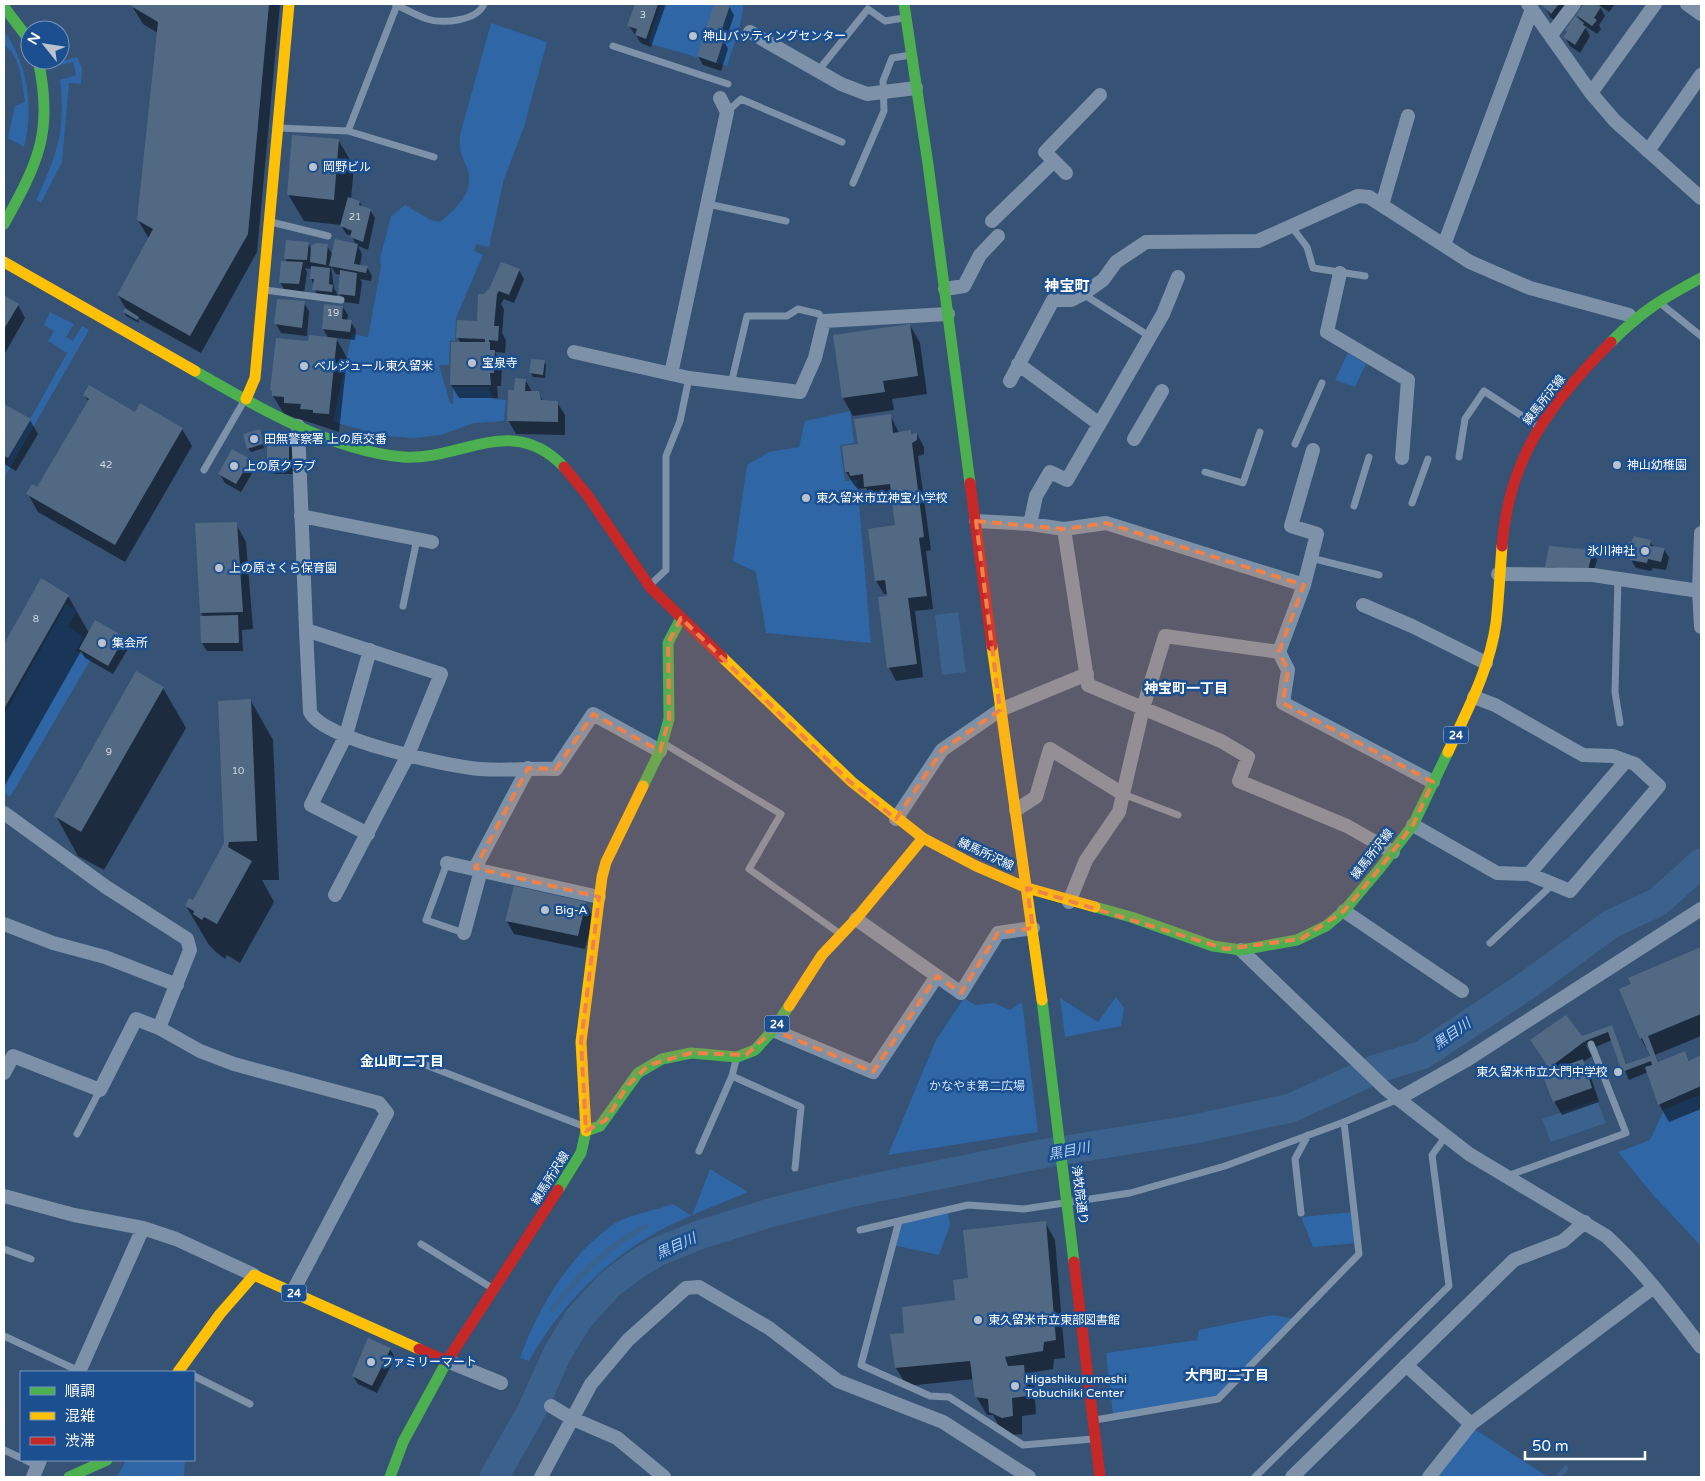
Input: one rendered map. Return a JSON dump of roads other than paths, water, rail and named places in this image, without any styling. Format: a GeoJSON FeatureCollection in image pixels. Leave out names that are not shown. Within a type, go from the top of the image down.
{"type":"FeatureCollection","features":[{"type":"Feature","properties":{"kind":"street"},"geometry":{"type":"LineString","coordinates":[[246,398],[255,378],[289,4]]}},
{"type":"Feature","properties":{"kind":"street","name":"浄牧院通り"},"geometry":{"type":"LineString","coordinates":[[904,4],[945,289],[1000,710],[1033,928],[1068,1201],[1100,1477]]}},
{"type":"Feature","properties":{"kind":"street"},"geometry":{"type":"LineString","coordinates":[[1551,35],[1574,4]]}},
{"type":"Feature","properties":{"kind":"street"},"geometry":{"type":"LineString","coordinates":[[1591,93],[1655,4]]}},
{"type":"Feature","properties":{"kind":"street"},"geometry":{"type":"LineString","coordinates":[[1687,4],[1701,14]]}},
{"type":"Feature","properties":{"kind":"street"},"geometry":{"type":"LineString","coordinates":[[4,6],[20,28]]}},
{"type":"Feature","properties":{"kind":"street"},"geometry":{"type":"LineString","coordinates":[[1530,6],[1591,93],[1614,121],[1701,198]]}},
{"type":"Feature","properties":{"kind":"street"},"geometry":{"type":"LineString","coordinates":[[1444,245],[1530,6]]}},
{"type":"Feature","properties":{"kind":"street"},"geometry":{"type":"LineString","coordinates":[[750,32],[841,84],[868,94],[916,88]]}},
{"type":"Feature","properties":{"kind":"street"},"geometry":{"type":"LineString","coordinates":[[4,224],[35,168],[43,145],[47,116],[46,88],[41,70]]}},
{"type":"Feature","properties":{"kind":"street"},"geometry":{"type":"LineString","coordinates":[[1648,151],[1701,75]]}},
{"type":"Feature","properties":{"kind":"street"},"geometry":{"type":"LineString","coordinates":[[1066,172],[1045,152],[1100,95]]}},
{"type":"Feature","properties":{"kind":"street"},"geometry":{"type":"LineString","coordinates":[[672,374],[727,112],[720,98]]}},
{"type":"Feature","properties":{"kind":"street"},"geometry":{"type":"LineString","coordinates":[[1382,205],[1408,116]]}},
{"type":"Feature","properties":{"kind":"street"},"geometry":{"type":"LineString","coordinates":[[992,221],[1054,162]]}},
{"type":"Feature","properties":{"kind":"street"},"geometry":{"type":"LineString","coordinates":[[1010,381],[1053,300],[1070,300],[1083,294],[1103,280],[1116,262],[1146,242],[1258,241],[1358,196],[1369,197],[1470,262],[1530,288],[1629,315],[1633,320]]}},
{"type":"Feature","properties":{"kind":"street"},"geometry":{"type":"LineString","coordinates":[[945,289],[964,286],[980,255],[998,236]]}},
{"type":"Feature","properties":{"kind":"street","name":"練馬所沢線"},"geometry":{"type":"LineString","coordinates":[[4,262],[246,398],[298,426],[323,436],[393,456],[426,456],[459,446],[494,439],[526,444],[544,450],[573,475],[649,586],[848,780],[896,819],[923,838],[976,866],[1027,888],[1069,902],[1131,917],[1213,946],[1241,950],[1301,939],[1326,926],[1344,911],[1413,825],[1474,698],[1486,663],[1496,624],[1498,574],[1504,517],[1521,460],[1539,426],[1590,364],[1633,320],[1659,300],[1701,278]]}},
{"type":"Feature","properties":{"kind":"street"},"geometry":{"type":"LineString","coordinates":[[1340,273],[1327,332],[1408,380],[1402,458]]}},
{"type":"Feature","properties":{"kind":"street"},"geometry":{"type":"LineString","coordinates":[[1030,524],[1036,496],[1050,472],[1067,480],[1098,423],[1163,314],[1178,277]]}},
{"type":"Feature","properties":{"kind":"street"},"geometry":{"type":"LineString","coordinates":[[574,352],[689,378],[800,392],[815,358],[824,321],[948,314]]}},
{"type":"Feature","properties":{"kind":"street"},"geometry":{"type":"LineString","coordinates":[[1018,364],[1098,423]]}},
{"type":"Feature","properties":{"kind":"street"},"geometry":{"type":"LineString","coordinates":[[1134,440],[1162,391]]}},
{"type":"Feature","properties":{"kind":"street"},"geometry":{"type":"LineString","coordinates":[[298,426],[310,712],[313,719],[346,735],[407,757],[482,769],[556,769],[593,714],[661,746]]}},
{"type":"Feature","properties":{"kind":"street"},"geometry":{"type":"LineString","coordinates":[[1313,450],[1291,526],[1317,534],[1304,585],[1280,652],[1288,670],[1283,703],[1433,782]]}},
{"type":"Feature","properties":{"kind":"street"},"geometry":{"type":"LineString","coordinates":[[301,516],[432,542]]}},
{"type":"Feature","properties":{"kind":"street"},"geometry":{"type":"LineString","coordinates":[[976,521],[1030,524],[1064,529],[1106,522],[1304,585]]}},
{"type":"Feature","properties":{"kind":"street"},"geometry":{"type":"LineString","coordinates":[[1064,529],[1088,686],[1221,741],[1248,757],[1239,781],[1347,826],[1393,852]]}},
{"type":"Feature","properties":{"kind":"street"},"geometry":{"type":"LineString","coordinates":[[1701,533],[1699,591],[1701,626]]}},
{"type":"Feature","properties":{"kind":"street"},"geometry":{"type":"LineString","coordinates":[[1498,574],[1593,575],[1699,591]]}},
{"type":"Feature","properties":{"kind":"street"},"geometry":{"type":"LineString","coordinates":[[1363,605],[1412,626],[1486,663]]}},
{"type":"Feature","properties":{"kind":"street","name":"練馬所沢線"},"geometry":{"type":"LineString","coordinates":[[390,1477],[403,1442],[447,1360],[581,1153],[585,1129],[581,1042],[599,898],[606,862],[661,746],[669,719],[668,643],[681,618]]}},
{"type":"Feature","properties":{"kind":"street"},"geometry":{"type":"LineString","coordinates":[[306,630],[441,674],[407,757],[368,834],[334,895]]}},
{"type":"Feature","properties":{"kind":"street"},"geometry":{"type":"LineString","coordinates":[[1069,902],[1086,860],[1119,812],[1143,708],[1165,636],[1280,652]]}},
{"type":"Feature","properties":{"kind":"street"},"geometry":{"type":"LineString","coordinates":[[368,834],[311,805],[346,735],[370,650]]}},
{"type":"Feature","properties":{"kind":"street"},"geometry":{"type":"LineString","coordinates":[[896,819],[942,750],[1000,710],[1087,674]]}},
{"type":"Feature","properties":{"kind":"street"},"geometry":{"type":"LineString","coordinates":[[1413,825],[1497,873],[1529,874],[1570,891],[1659,786],[1635,764],[1613,756],[1582,755],[1495,705],[1474,698]]}},
{"type":"Feature","properties":{"kind":"street"},"geometry":{"type":"LineString","coordinates":[[1016,810],[1036,798],[1050,749],[1124,794]]}},
{"type":"Feature","properties":{"kind":"street"},"geometry":{"type":"LineString","coordinates":[[1529,874],[1626,761]]}},
{"type":"Feature","properties":{"kind":"street"},"geometry":{"type":"LineString","coordinates":[[464,934],[478,869],[528,768]]}},
{"type":"Feature","properties":{"kind":"street"},"geometry":{"type":"LineString","coordinates":[[4,813],[106,887],[187,939],[190,950],[159,1028]]}},
{"type":"Feature","properties":{"kind":"street","name":"24"},"geometry":{"type":"LineString","coordinates":[[737,1057],[755,1050],[773,1030],[822,955],[842,935],[923,838]]}},
{"type":"Feature","properties":{"kind":"street"},"geometry":{"type":"LineString","coordinates":[[447,863],[599,898]]}},
{"type":"Feature","properties":{"kind":"street"},"geometry":{"type":"LineString","coordinates":[[1398,1099],[1482,1051],[1701,909]]}},
{"type":"Feature","properties":{"kind":"street"},"geometry":{"type":"LineString","coordinates":[[1344,911],[1462,990]]}},
{"type":"Feature","properties":{"kind":"street"},"geometry":{"type":"LineString","coordinates":[[856,918],[961,993],[998,933],[1033,928]]}},
{"type":"Feature","properties":{"kind":"street"},"geometry":{"type":"LineString","coordinates":[[4,924],[53,944],[105,957],[177,985]]}},
{"type":"Feature","properties":{"kind":"street"},"geometry":{"type":"LineString","coordinates":[[1241,950],[1381,1085],[1398,1099],[1469,1154],[1606,1236],[1654,1287],[1701,1347]]}},
{"type":"Feature","properties":{"kind":"street"},"geometry":{"type":"LineString","coordinates":[[773,1030],[873,1072],[937,976]]}},
{"type":"Feature","properties":{"kind":"street"},"geometry":{"type":"LineString","coordinates":[[4,1073],[12,1056],[100,1090],[136,1020],[159,1028],[200,1050],[234,1064],[380,1103],[387,1113],[292,1293]]}},
{"type":"Feature","properties":{"kind":"street"},"geometry":{"type":"LineString","coordinates":[[585,1129],[600,1126],[638,1073],[662,1059],[690,1053],[737,1057]]}},
{"type":"Feature","properties":{"kind":"street"},"geometry":{"type":"LineString","coordinates":[[4,1196],[74,1215],[143,1228],[176,1239],[254,1275],[220,1314],[181,1371]]}},
{"type":"Feature","properties":{"kind":"street"},"geometry":{"type":"LineString","coordinates":[[1292,1477],[1514,1260],[1563,1241],[1585,1222]]}},
{"type":"Feature","properties":{"kind":"street"},"geometry":{"type":"LineString","coordinates":[[79,1371],[143,1228]]}},
{"type":"Feature","properties":{"kind":"street","name":"24"},"geometry":{"type":"LineString","coordinates":[[254,1275],[447,1360]]}},
{"type":"Feature","properties":{"kind":"street"},"geometry":{"type":"LineString","coordinates":[[541,1477],[571,1418],[591,1384],[628,1340],[686,1288],[699,1287],[769,1328],[838,1382],[943,1422],[1029,1477]]}},
{"type":"Feature","properties":{"kind":"street"},"geometry":{"type":"LineString","coordinates":[[1429,1477],[1471,1424],[1654,1287]]}},
{"type":"Feature","properties":{"kind":"street"},"geometry":{"type":"LineString","coordinates":[[447,1360],[501,1383]]}},
{"type":"Feature","properties":{"kind":"street"},"geometry":{"type":"LineString","coordinates":[[1406,1365],[1471,1424]]}},
{"type":"Feature","properties":{"kind":"street"},"geometry":{"type":"LineString","coordinates":[[551,1406],[571,1418],[618,1438],[664,1477]]}},
{"type":"Feature","properties":{"kind":"street"},"geometry":{"type":"LineString","coordinates":[[69,1477],[105,1461]]}},
{"type":"Feature","properties":{"kind":"lane"},"geometry":{"type":"LineString","coordinates":[[348,131],[396,4],[429,19],[450,20],[474,16],[481,10],[484,4]]}},
{"type":"Feature","properties":{"kind":"lane"},"geometry":{"type":"LineString","coordinates":[[818,71],[868,9],[885,21],[906,18]]}},
{"type":"Feature","properties":{"kind":"lane"},"geometry":{"type":"LineString","coordinates":[[612,46],[728,84]]}},
{"type":"Feature","properties":{"kind":"lane"},"geometry":{"type":"LineString","coordinates":[[853,183],[884,112],[882,81],[892,58],[912,54]]}},
{"type":"Feature","properties":{"kind":"lane"},"geometry":{"type":"LineString","coordinates":[[727,112],[741,99],[842,142]]}},
{"type":"Feature","properties":{"kind":"lane"},"geometry":{"type":"LineString","coordinates":[[277,128],[348,131],[434,157]]}},
{"type":"Feature","properties":{"kind":"lane"},"geometry":{"type":"LineString","coordinates":[[708,204],[786,221]]}},
{"type":"Feature","properties":{"kind":"lane"},"geometry":{"type":"LineString","coordinates":[[269,221],[328,236]]}},
{"type":"Feature","properties":{"kind":"lane"},"geometry":{"type":"LineString","coordinates":[[1291,226],[1307,247],[1313,268],[1364,276]]}},
{"type":"Feature","properties":{"kind":"lane"},"geometry":{"type":"LineString","coordinates":[[262,290],[341,300]]}},
{"type":"Feature","properties":{"kind":"lane"},"geometry":{"type":"LineString","coordinates":[[1083,294],[1149,336]]}},
{"type":"Feature","properties":{"kind":"lane"},"geometry":{"type":"LineString","coordinates":[[1659,300],[1662,305],[1701,336]]}},
{"type":"Feature","properties":{"kind":"lane"},"geometry":{"type":"LineString","coordinates":[[730,384],[747,316],[787,316],[798,309],[819,314],[824,321]]}},
{"type":"Feature","properties":{"kind":"lane"},"geometry":{"type":"LineString","coordinates":[[649,586],[666,570],[666,456],[680,421],[689,378]]}},
{"type":"Feature","properties":{"kind":"lane"},"geometry":{"type":"LineString","coordinates":[[1295,444],[1322,383]]}},
{"type":"Feature","properties":{"kind":"lane"},"geometry":{"type":"LineString","coordinates":[[1459,457],[1465,419],[1484,391],[1539,426]]}},
{"type":"Feature","properties":{"kind":"lane"},"geometry":{"type":"LineString","coordinates":[[204,470],[246,398]]}},
{"type":"Feature","properties":{"kind":"lane"},"geometry":{"type":"LineString","coordinates":[[1205,472],[1243,483],[1260,432]]}},
{"type":"Feature","properties":{"kind":"lane"},"geometry":{"type":"LineString","coordinates":[[1354,506],[1369,457]]}},
{"type":"Feature","properties":{"kind":"lane"},"geometry":{"type":"LineString","coordinates":[[1412,503],[1428,459]]}},
{"type":"Feature","properties":{"kind":"lane"},"geometry":{"type":"LineString","coordinates":[[403,606],[417,539]]}},
{"type":"Feature","properties":{"kind":"lane"},"geometry":{"type":"LineString","coordinates":[[1311,558],[1379,576]]}},
{"type":"Feature","properties":{"kind":"lane"},"geometry":{"type":"LineString","coordinates":[[1618,579],[1615,692],[1620,723]]}},
{"type":"Feature","properties":{"kind":"lane"},"geometry":{"type":"LineString","coordinates":[[661,746],[781,814],[749,869],[842,935]]}},
{"type":"Feature","properties":{"kind":"lane"},"geometry":{"type":"LineString","coordinates":[[1124,794],[1178,815]]}},
{"type":"Feature","properties":{"kind":"lane"},"geometry":{"type":"LineString","coordinates":[[447,863],[426,920],[464,934]]}},
{"type":"Feature","properties":{"kind":"lane"},"geometry":{"type":"LineString","coordinates":[[1490,943],[1553,884]]}},
{"type":"Feature","properties":{"kind":"lane"},"geometry":{"type":"LineString","coordinates":[[1506,1176],[1626,1133],[1591,1044]]}},
{"type":"Feature","properties":{"kind":"lane"},"geometry":{"type":"LineString","coordinates":[[699,1151],[732,1076],[737,1057]]}},
{"type":"Feature","properties":{"kind":"lane"},"geometry":{"type":"LineString","coordinates":[[414,1060],[585,1129]]}},
{"type":"Feature","properties":{"kind":"lane"},"geometry":{"type":"LineString","coordinates":[[732,1076],[801,1107],[795,1168]]}},
{"type":"Feature","properties":{"kind":"lane"},"geometry":{"type":"LineString","coordinates":[[77,1134],[100,1090]]}},
{"type":"Feature","properties":{"kind":"lane"},"geometry":{"type":"LineString","coordinates":[[860,1230],[968,1205],[1024,1209],[1130,1193],[1225,1166],[1344,1122],[1398,1099]]}},
{"type":"Feature","properties":{"kind":"lane"},"geometry":{"type":"LineString","coordinates":[[1093,1421],[1218,1399],[1359,1254],[1344,1122]]}},
{"type":"Feature","properties":{"kind":"lane"},"geometry":{"type":"LineString","coordinates":[[1300,1213],[1295,1159],[1308,1135]]}},
{"type":"Feature","properties":{"kind":"lane"},"geometry":{"type":"LineString","coordinates":[[1255,1477],[1449,1286],[1432,1154],[1446,1136]]}},
{"type":"Feature","properties":{"kind":"lane"},"geometry":{"type":"LineString","coordinates":[[899,1221],[861,1365],[930,1396],[949,1397],[1023,1445],[1095,1439]]}},
{"type":"Feature","properties":{"kind":"lane"},"geometry":{"type":"LineString","coordinates":[[421,1244],[494,1289]]}},
{"type":"Feature","properties":{"kind":"lane"},"geometry":{"type":"LineString","coordinates":[[4,1249],[31,1259]]}},
{"type":"Feature","properties":{"kind":"lane"},"geometry":{"type":"LineString","coordinates":[[4,1336],[77,1371]]}},
{"type":"Feature","properties":{"kind":"lane"},"geometry":{"type":"LineString","coordinates":[[195,1376],[250,1404]]}},
{"type":"Feature","properties":{"kind":"lane"},"geometry":{"type":"LineString","coordinates":[[4,1450],[20,1458]]}},
{"type":"Feature","properties":{"kind":"lane"},"geometry":{"type":"LineString","coordinates":[[26,1461],[37,1468]]}},
{"type":"Feature","properties":{"kind":"waterway","name":"黒目川"},"geometry":{"type":"LineString","coordinates":[[494,1477],[531,1412],[558,1352],[579,1318],[610,1284],[657,1252],[699,1235],[773,1212],[854,1192],[1041,1154],[1190,1130],[1291,1108],[1376,1069],[1422,1055],[1526,986],[1611,924],[1658,902],[1701,863]]}},
{"type":"Feature","properties":{"kind":"waterway"},"geometry":{"type":"LineString","coordinates":[[1558,1477],[1566,1468]]}},
{"type":"Feature","properties":{"kind":"place","name":"神山バッティングセンター"},"geometry":{"type":"Point","coordinates":[693,36]}},
{"type":"Feature","properties":{"kind":"place","name":"岡野ビル"},"geometry":{"type":"Point","coordinates":[313,167]}},
{"type":"Feature","properties":{"kind":"place","name":"宝泉寺"},"geometry":{"type":"Point","coordinates":[472,363]}},
{"type":"Feature","properties":{"kind":"place","name":"ベルジュール東久留米"},"geometry":{"type":"Point","coordinates":[304,366]}},
{"type":"Feature","properties":{"kind":"place","name":"田無警察署 上の原交番"},"geometry":{"type":"Point","coordinates":[254,439]}},
{"type":"Feature","properties":{"kind":"place","name":"神山幼稚園"},"geometry":{"type":"Point","coordinates":[1617,465]}},
{"type":"Feature","properties":{"kind":"place","name":"上の原クラブ"},"geometry":{"type":"Point","coordinates":[234,466]}},
{"type":"Feature","properties":{"kind":"place","name":"東久留米市立神宝小学校"},"geometry":{"type":"Point","coordinates":[806,498]}},
{"type":"Feature","properties":{"kind":"place","name":"氷川神社"},"geometry":{"type":"Point","coordinates":[1645,551]}},
{"type":"Feature","properties":{"kind":"place","name":"上の原さくら保育園"},"geometry":{"type":"Point","coordinates":[219,568]}},
{"type":"Feature","properties":{"kind":"place","name":"集会所"},"geometry":{"type":"Point","coordinates":[102,643]}},
{"type":"Feature","properties":{"kind":"place","name":"Big-A"},"geometry":{"type":"Point","coordinates":[545,910]}},
{"type":"Feature","properties":{"kind":"place","name":"東久留米市立大門中学校"},"geometry":{"type":"Point","coordinates":[1618,1072]}},
{"type":"Feature","properties":{"kind":"place","name":"東久留米市立東部図書館"},"geometry":{"type":"Point","coordinates":[978,1320]}},
{"type":"Feature","properties":{"kind":"place","name":"ファミリーマート"},"geometry":{"type":"Point","coordinates":[371,1362]}},
{"type":"Feature","properties":{"kind":"place","name":"Higashikurumeshi Tobuchiiki Center"},"geometry":{"type":"Point","coordinates":[1015,1386]}},
{"type":"Feature","properties":{"kind":"district","name":"神宝町"},"geometry":{"type":"Point","coordinates":[1067,286]}},
{"type":"Feature","properties":{"kind":"district","name":"神宝町一丁目"},"geometry":{"type":"Point","coordinates":[1186,688]}},
{"type":"Feature","properties":{"kind":"district","name":"金山町二丁目"},"geometry":{"type":"Point","coordinates":[402,1061]}},
{"type":"Feature","properties":{"kind":"district","name":"大門町二丁目"},"geometry":{"type":"Point","coordinates":[1227,1375]}},
{"type":"Feature","properties":{"kind":"park label","name":"かなやま第二広場"},"geometry":{"type":"Point","coordinates":[977,1086]}}]}
